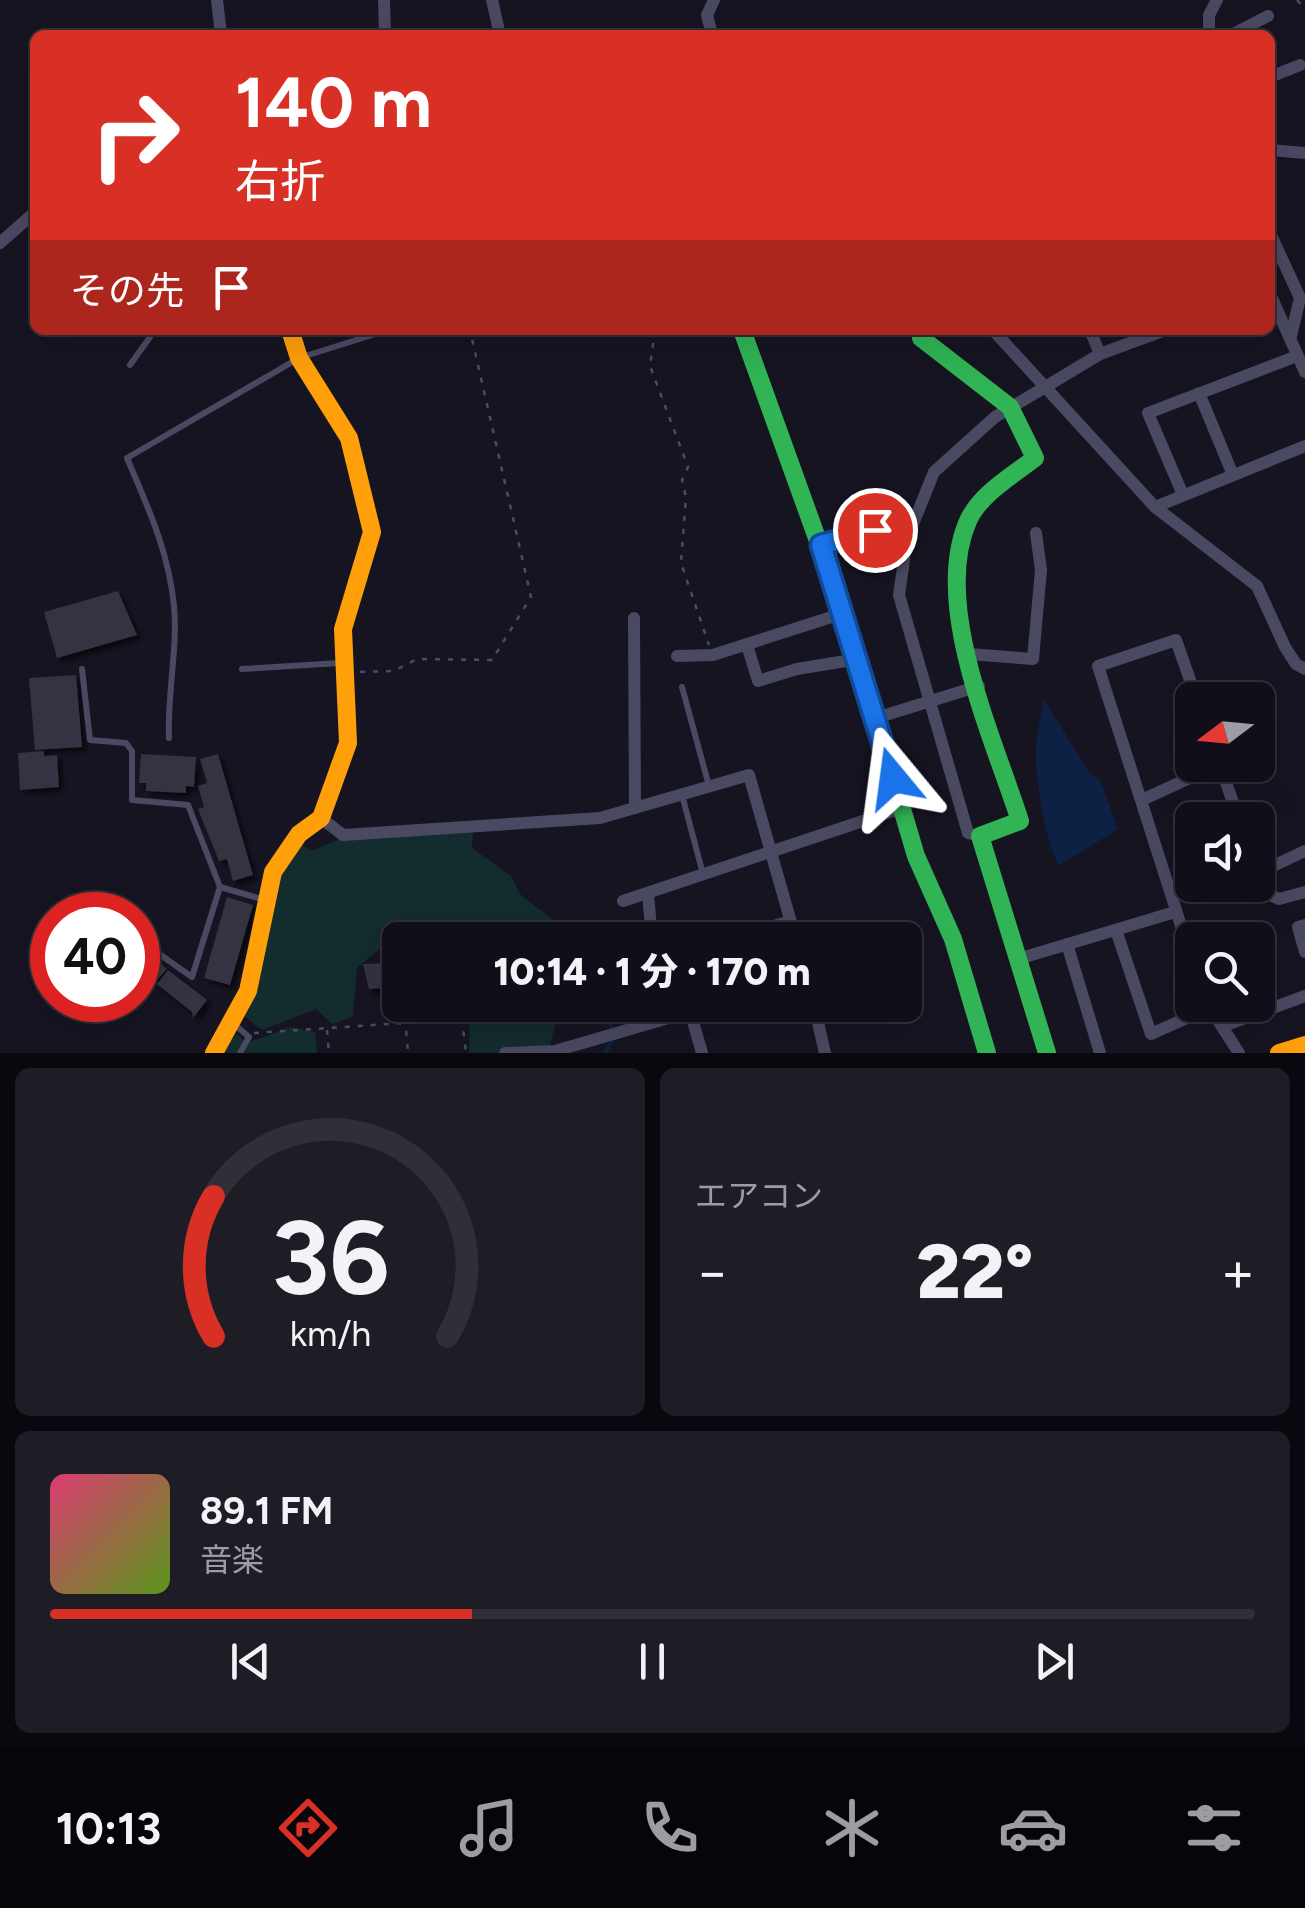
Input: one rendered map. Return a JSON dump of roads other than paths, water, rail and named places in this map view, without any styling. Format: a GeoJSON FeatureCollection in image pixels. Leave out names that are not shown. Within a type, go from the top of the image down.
{"type":"FeatureCollection","features":[{"type":"Feature","properties":{"kind":"street"},"geometry":{"type":"LineString","coordinates":[[217,0],[220,30]]}},
{"type":"Feature","properties":{"kind":"street"},"geometry":{"type":"LineString","coordinates":[[384,0],[385,30]]}},
{"type":"Feature","properties":{"kind":"street"},"geometry":{"type":"LineString","coordinates":[[492,0],[499,30]]}},
{"type":"Feature","properties":{"kind":"street"},"geometry":{"type":"LineString","coordinates":[[711,30],[707,15],[714,0]]}},
{"type":"Feature","properties":{"kind":"street"},"geometry":{"type":"LineString","coordinates":[[1209,30],[1209,16],[1218,0]]}},
{"type":"Feature","properties":{"kind":"street"},"geometry":{"type":"LineString","coordinates":[[1240,30],[1268,16]]}},
{"type":"Feature","properties":{"kind":"street"},"geometry":{"type":"LineString","coordinates":[[1275,76],[1300,65]]}},
{"type":"Feature","properties":{"kind":"street"},"geometry":{"type":"LineString","coordinates":[[1275,150],[1305,153]]}},
{"type":"Feature","properties":{"kind":"street"},"geometry":{"type":"LineString","coordinates":[[0,243],[30,216]]}},
{"type":"Feature","properties":{"kind":"street"},"geometry":{"type":"LineString","coordinates":[[1275,244],[1300,298],[1291,336]]}},
{"type":"Feature","properties":{"kind":"street"},"geometry":{"type":"LineString","coordinates":[[1275,304],[1305,372]]}},
{"type":"Feature","properties":{"kind":"street"},"geometry":{"type":"LineString","coordinates":[[214,1053],[234,1024],[248,992],[266,900],[284,847],[296,833],[321,818],[348,744],[350,714],[342,668],[346,607],[372,532],[349,438],[299,358],[292,335]]}},
{"type":"Feature","properties":{"kind":"street"},"geometry":{"type":"LineString","coordinates":[[744,335],[783,452],[821,545],[902,808],[935,907],[953,939],[987,1053]]}},
{"type":"Feature","properties":{"kind":"street"},"geometry":{"type":"LineString","coordinates":[[998,335],[1155,507],[1257,586],[1285,647],[1296,664],[1305,669]]}},
{"type":"Feature","properties":{"kind":"street"},"geometry":{"type":"LineString","coordinates":[[1092,335],[1100,354]]}},
{"type":"Feature","properties":{"kind":"street"},"geometry":{"type":"LineString","coordinates":[[921,338],[1010,407],[1036,458],[969,516],[955,553],[955,606],[1020,821],[980,836],[968,834],[899,595],[914,523],[934,472],[1010,407],[1100,354],[1148,335]]}},
{"type":"Feature","properties":{"kind":"street"},"geometry":{"type":"LineString","coordinates":[[1183,495],[1148,412],[1297,356]]}},
{"type":"Feature","properties":{"kind":"street"},"geometry":{"type":"LineString","coordinates":[[1199,394],[1233,475]]}},
{"type":"Feature","properties":{"kind":"street"},"geometry":{"type":"LineString","coordinates":[[1155,507],[1305,446]]}},
{"type":"Feature","properties":{"kind":"street"},"geometry":{"type":"LineString","coordinates":[[821,545],[914,523]]}},
{"type":"Feature","properties":{"kind":"street"},"geometry":{"type":"LineString","coordinates":[[970,654],[1033,659],[1040,570],[1036,533]]}},
{"type":"Feature","properties":{"kind":"street"},"geometry":{"type":"LineString","coordinates":[[677,656],[713,655],[844,613]]}},
{"type":"Feature","properties":{"kind":"street"},"geometry":{"type":"LineString","coordinates":[[634,618],[635,808]]}},
{"type":"Feature","properties":{"kind":"street"},"geometry":{"type":"LineString","coordinates":[[1179,922],[1144,798],[1098,666],[1176,640],[1191,682]]}},
{"type":"Feature","properties":{"kind":"street"},"geometry":{"type":"LineString","coordinates":[[747,645],[758,682],[796,669],[858,658]]}},
{"type":"Feature","properties":{"kind":"street"},"geometry":{"type":"LineString","coordinates":[[876,718],[979,686]]}},
{"type":"Feature","properties":{"kind":"street"},"geometry":{"type":"LineString","coordinates":[[321,818],[343,835],[600,818],[749,775],[791,922]]}},
{"type":"Feature","properties":{"kind":"street"},"geometry":{"type":"LineString","coordinates":[[1144,798],[1180,782]]}},
{"type":"Feature","properties":{"kind":"street"},"geometry":{"type":"LineString","coordinates":[[623,901],[902,808]]}},
{"type":"Feature","properties":{"kind":"street"},"geometry":{"type":"LineString","coordinates":[[980,836],[1047,1053]]}},
{"type":"Feature","properties":{"kind":"street"},"geometry":{"type":"LineString","coordinates":[[1275,863],[1305,850]]}},
{"type":"Feature","properties":{"kind":"street"},"geometry":{"type":"LineString","coordinates":[[1275,897],[1305,892]]}},
{"type":"Feature","properties":{"kind":"street"},"geometry":{"type":"LineString","coordinates":[[648,893],[650,922]]}},
{"type":"Feature","properties":{"kind":"street"},"geometry":{"type":"LineString","coordinates":[[1018,959],[1175,912]]}},
{"type":"Feature","properties":{"kind":"street"},"geometry":{"type":"LineString","coordinates":[[1305,925],[1298,927],[1305,952]]}},
{"type":"Feature","properties":{"kind":"street"},"geometry":{"type":"LineString","coordinates":[[1116,930],[1151,1034],[1176,1022]]}},
{"type":"Feature","properties":{"kind":"street"},"geometry":{"type":"LineString","coordinates":[[1067,944],[1100,1053]]}},
{"type":"Feature","properties":{"kind":"street"},"geometry":{"type":"LineString","coordinates":[[1222,1026],[1305,996]]}},
{"type":"Feature","properties":{"kind":"street"},"geometry":{"type":"LineString","coordinates":[[505,1053],[556,1051],[655,1022]]}},
{"type":"Feature","properties":{"kind":"street"},"geometry":{"type":"LineString","coordinates":[[693,1022],[702,1053]]}},
{"type":"Feature","properties":{"kind":"street"},"geometry":{"type":"LineString","coordinates":[[818,1022],[825,1053]]}},
{"type":"Feature","properties":{"kind":"street"},"geometry":{"type":"LineString","coordinates":[[1219,1022],[1240,1053]]}},
{"type":"Feature","properties":{"kind":"street"},"geometry":{"type":"LineString","coordinates":[[1280,1053],[1305,1045]]}},
{"type":"Feature","properties":{"kind":"lane"},"geometry":{"type":"LineString","coordinates":[[130,365],[151,335]]}},
{"type":"Feature","properties":{"kind":"lane"},"geometry":{"type":"LineString","coordinates":[[168,738],[167,690],[175,610],[165,550],[127,458],[299,358],[372,335]]}},
{"type":"Feature","properties":{"kind":"lane"},"geometry":{"type":"LineString","coordinates":[[242,669],[342,668]]}},
{"type":"Feature","properties":{"kind":"lane"},"geometry":{"type":"LineString","coordinates":[[82,669],[90,740],[130,746],[132,800],[188,806],[220,887],[192,977],[160,955]]}},
{"type":"Feature","properties":{"kind":"lane"},"geometry":{"type":"LineString","coordinates":[[682,687],[709,786]]}},
{"type":"Feature","properties":{"kind":"lane"},"geometry":{"type":"LineString","coordinates":[[682,794],[704,874]]}},
{"type":"Feature","properties":{"kind":"lane"},"geometry":{"type":"LineString","coordinates":[[220,887],[266,900]]}},
{"type":"Feature","properties":{"kind":"lane"},"geometry":{"type":"LineString","coordinates":[[776,922],[790,918]]}},
{"type":"Feature","properties":{"kind":"lane"},"geometry":{"type":"LineString","coordinates":[[234,1024],[249,1037],[240,1053]]}},
{"type":"Feature","properties":{"kind":"water"},"geometry":{"type":"Polygon","coordinates":[[[1043,698],[1089,772],[1100,780],[1118,829],[1059,866],[1044,821],[1038,783],[1036,749],[1043,698]]]}},
{"type":"Feature","properties":{"kind":"waterway"},"geometry":{"type":"LineString","coordinates":[[611,1022],[611,1030]]}},
{"type":"Feature","properties":{"kind":"waterway"},"geometry":{"type":"LineString","coordinates":[[605,1053],[613,1040]]}}]}
